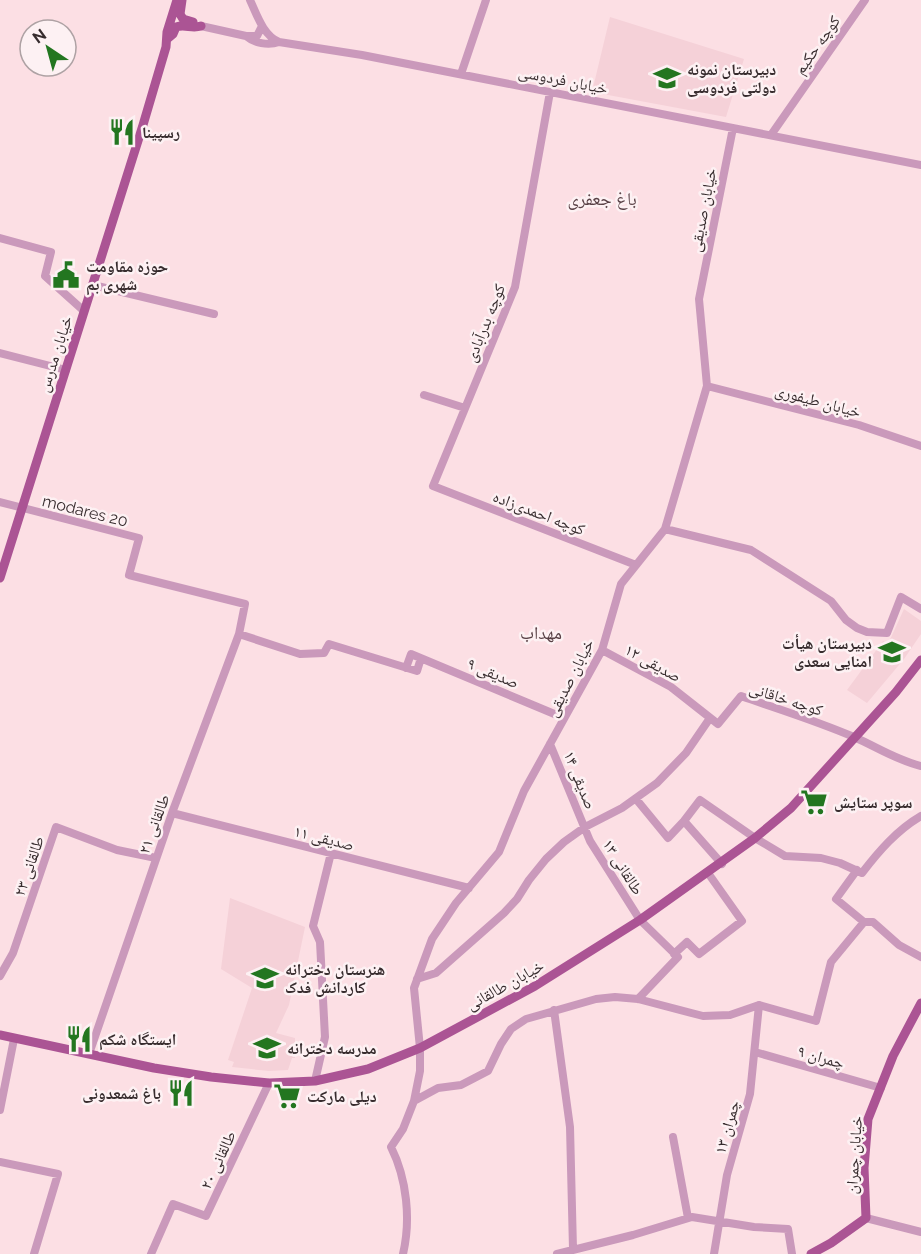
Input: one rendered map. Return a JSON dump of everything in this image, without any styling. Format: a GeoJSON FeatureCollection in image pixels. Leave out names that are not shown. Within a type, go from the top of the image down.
{"type":"FeatureCollection","features":[{"type":"Feature","properties":{"kind":"main road","name":"خیابان مدرس"},"geometry":{"type":"LineString","coordinates":[[0,578],[143,125],[177,0]]}},
{"type":"Feature","properties":{"kind":"main road"},"geometry":{"type":"LineString","coordinates":[[182,0],[180,14],[183,19],[196,22],[201,26]]}},
{"type":"Feature","properties":{"kind":"main road"},"geometry":{"type":"LineString","coordinates":[[167,39],[176,27],[201,26]]}},
{"type":"Feature","properties":{"kind":"main road","name":"خیابان طالقانی"},"geometry":{"type":"LineString","coordinates":[[0,1035],[211,1077],[269,1083],[315,1081],[368,1069],[420,1048],[535,986],[640,920],[722,864],[791,808],[921,660]]}},
{"type":"Feature","properties":{"kind":"main road","name":"خیابان چمران"},"geometry":{"type":"LineString","coordinates":[[811,1254],[866,1218],[864,1168],[868,1119],[893,1056],[921,1004]]}},
{"type":"Feature","properties":{"kind":"street"},"geometry":{"type":"LineString","coordinates":[[250,0],[262,26],[273,39],[279,42]]}},
{"type":"Feature","properties":{"kind":"street"},"geometry":{"type":"LineString","coordinates":[[461,74],[486,0]]}},
{"type":"Feature","properties":{"kind":"street","name":"کوچه حکیم"},"geometry":{"type":"LineString","coordinates":[[771,135],[865,0]]}},
{"type":"Feature","properties":{"kind":"street","name":"خیابان فردوسی"},"geometry":{"type":"LineString","coordinates":[[201,26],[246,36],[251,40],[271,45],[279,42],[362,55],[921,165]]}},
{"type":"Feature","properties":{"kind":"street"},"geometry":{"type":"LineString","coordinates":[[246,36],[257,36],[262,26]]}},
{"type":"Feature","properties":{"kind":"street","name":"کوچه بدرآبادی"},"geometry":{"type":"LineString","coordinates":[[433,486],[515,287],[550,92]]}},
{"type":"Feature","properties":{"kind":"street","name":"خیابان صدیقی"},"geometry":{"type":"LineString","coordinates":[[403,1254],[407,1228],[405,1192],[392,1147],[403,1129],[414,1101],[420,1071],[414,988],[432,939],[469,888],[499,852],[524,791],[602,650],[621,584],[665,529],[707,386],[699,299],[733,128]]}},
{"type":"Feature","properties":{"kind":"street"},"geometry":{"type":"LineString","coordinates":[[0,238],[51,252],[45,276],[84,311]]}},
{"type":"Feature","properties":{"kind":"street"},"geometry":{"type":"LineString","coordinates":[[93,285],[214,314]]}},
{"type":"Feature","properties":{"kind":"street"},"geometry":{"type":"LineString","coordinates":[[0,353],[66,370]]}},
{"type":"Feature","properties":{"kind":"street","name":"خیابان طیفوری"},"geometry":{"type":"LineString","coordinates":[[707,386],[859,425],[921,446]]}},
{"type":"Feature","properties":{"kind":"street"},"geometry":{"type":"LineString","coordinates":[[423,395],[465,408]]}},
{"type":"Feature","properties":{"kind":"street","name":"کوچه احمدی‌زاده"},"geometry":{"type":"LineString","coordinates":[[433,486],[636,565]]}},
{"type":"Feature","properties":{"kind":"street"},"geometry":{"type":"LineString","coordinates":[[0,502],[22,508]]}},
{"type":"Feature","properties":{"kind":"street","name":"modares 20"},"geometry":{"type":"LineString","coordinates":[[22,508],[139,538],[129,575],[245,604]]}},
{"type":"Feature","properties":{"kind":"street"},"geometry":{"type":"LineString","coordinates":[[665,529],[751,550],[825,596],[837,606],[846,620],[867,632],[887,633],[901,597],[921,609]]}},
{"type":"Feature","properties":{"kind":"street","name":"طالقانی ۲۱"},"geometry":{"type":"LineString","coordinates":[[89,1054],[171,813],[239,634],[245,604]]}},
{"type":"Feature","properties":{"kind":"street"},"geometry":{"type":"LineString","coordinates":[[239,634],[300,654],[324,653],[329,644],[417,671],[421,658]]}},
{"type":"Feature","properties":{"kind":"street","name":"صدیقی ۱۲"},"geometry":{"type":"LineString","coordinates":[[602,650],[671,687],[718,724]]}},
{"type":"Feature","properties":{"kind":"street","name":"صدیقی ۹"},"geometry":{"type":"LineString","coordinates":[[406,668],[411,654],[564,718]]}},
{"type":"Feature","properties":{"kind":"street","name":"کوچه خاقانی"},"geometry":{"type":"LineString","coordinates":[[718,724],[741,696],[855,737]]}},
{"type":"Feature","properties":{"kind":"street"},"geometry":{"type":"LineString","coordinates":[[417,979],[436,973],[486,929],[517,899],[546,859],[564,842],[585,827],[636,799],[672,768],[686,753],[710,718]]}},
{"type":"Feature","properties":{"kind":"street"},"geometry":{"type":"LineString","coordinates":[[855,737],[888,755],[921,766]]}},
{"type":"Feature","properties":{"kind":"street","name":"صدیقی ۱۴"},"geometry":{"type":"LineString","coordinates":[[550,744],[585,827]]}},
{"type":"Feature","properties":{"kind":"street"},"geometry":{"type":"LineString","coordinates":[[636,799],[668,838],[700,800],[785,856],[821,858],[860,871]]}},
{"type":"Feature","properties":{"kind":"street","name":"صدیقی ۱۱"},"geometry":{"type":"LineString","coordinates":[[171,813],[469,888]]}},
{"type":"Feature","properties":{"kind":"street"},"geometry":{"type":"LineString","coordinates":[[921,816],[898,832],[836,899],[864,922],[873,922],[899,945],[921,957]]}},
{"type":"Feature","properties":{"kind":"street"},"geometry":{"type":"LineString","coordinates":[[684,821],[722,864]]}},
{"type":"Feature","properties":{"kind":"street","name":"طالقانی ۲۳"},"geometry":{"type":"LineString","coordinates":[[0,976],[13,953],[56,827],[117,850],[156,858]]}},
{"type":"Feature","properties":{"kind":"street","name":"طالقانی ۱۳"},"geometry":{"type":"LineString","coordinates":[[585,827],[590,841],[640,920],[676,955]]}},
{"type":"Feature","properties":{"kind":"street"},"geometry":{"type":"LineString","coordinates":[[315,1081],[325,1037],[320,942],[313,926],[331,853]]}},
{"type":"Feature","properties":{"kind":"street"},"geometry":{"type":"LineString","coordinates":[[638,999],[687,942],[699,954],[742,921],[708,873]]}},
{"type":"Feature","properties":{"kind":"street"},"geometry":{"type":"LineString","coordinates":[[414,1101],[438,1088],[461,1085],[488,1071],[511,1029],[526,1019],[596,999],[615,997],[638,999],[703,1016],[730,1015],[759,1005],[816,1021],[831,962],[864,922]]}},
{"type":"Feature","properties":{"kind":"street","name":"چمران ۱۳"},"geometry":{"type":"LineString","coordinates":[[714,1254],[727,1175],[750,1094],[759,1005]]}},
{"type":"Feature","properties":{"kind":"street"},"geometry":{"type":"LineString","coordinates":[[554,1010],[570,1127],[573,1250]]}},
{"type":"Feature","properties":{"kind":"street"},"geometry":{"type":"LineString","coordinates":[[0,1110],[14,1039]]}},
{"type":"Feature","properties":{"kind":"street","name":"چمران ۹"},"geometry":{"type":"LineString","coordinates":[[755,1052],[880,1088]]}},
{"type":"Feature","properties":{"kind":"street","name":"طالقانی ۲۰"},"geometry":{"type":"LineString","coordinates":[[151,1254],[173,1204],[206,1216],[269,1083]]}},
{"type":"Feature","properties":{"kind":"street"},"geometry":{"type":"LineString","coordinates":[[673,1137],[688,1218]]}},
{"type":"Feature","properties":{"kind":"street"},"geometry":{"type":"LineString","coordinates":[[0,1162],[58,1174],[34,1254]]}},
{"type":"Feature","properties":{"kind":"street"},"geometry":{"type":"LineString","coordinates":[[557,1254],[692,1217],[754,1227],[788,1229],[792,1254]]}},
{"type":"Feature","properties":{"kind":"street"},"geometry":{"type":"LineString","coordinates":[[866,1218],[921,1232]]}},
{"type":"Feature","properties":{"kind":"shaded area","name":"دبیرستان نمونه دولتی فردوسی"},"geometry":{"type":"Polygon","coordinates":[[[610,17],[744,59],[726,117],[592,92],[610,17]]]}},
{"type":"Feature","properties":{"kind":"shaded area","name":"دبیرستان هیأت امنایی سعدی"},"geometry":{"type":"Polygon","coordinates":[[[904,609],[921,621],[921,634],[904,659],[867,703],[847,690],[883,641],[888,644],[904,609]]]}},
{"type":"Feature","properties":{"kind":"shaded area","name":"هنرستان دخترانه کاردانش فدک"},"geometry":{"type":"Polygon","coordinates":[[[230,898],[305,927],[289,1005],[276,1033],[295,1038],[295,1058],[292,1058],[288,1070],[269,1071],[232,1067],[234,1062],[228,1060],[252,988],[221,969],[230,898]]]}},
{"type":"Feature","properties":{"kind":"place","name":"دبیرستان نمونه دولتی فردوسی"},"geometry":{"type":"Point","coordinates":[667,78]}},
{"type":"Feature","properties":{"kind":"place","name":"رسپینا"},"geometry":{"type":"Point","coordinates":[122,132]}},
{"type":"Feature","properties":{"kind":"place","name":"حوزه مقاومت شهری بم"},"geometry":{"type":"Point","coordinates":[66,275]}},
{"type":"Feature","properties":{"kind":"place","name":"دبیرستان هیأت امنایی سعدی"},"geometry":{"type":"Point","coordinates":[892,652]}},
{"type":"Feature","properties":{"kind":"place","name":"سوپر ستایش"},"geometry":{"type":"Point","coordinates":[814,802]}},
{"type":"Feature","properties":{"kind":"place","name":"هنرستان دخترانه کاردانش فدک"},"geometry":{"type":"Point","coordinates":[265,978]}},
{"type":"Feature","properties":{"kind":"place","name":"ایستگاه شکم"},"geometry":{"type":"Point","coordinates":[79,1039]}},
{"type":"Feature","properties":{"kind":"place","name":"مدرسه دخترانه"},"geometry":{"type":"Point","coordinates":[267,1048]}},
{"type":"Feature","properties":{"kind":"place","name":"باغ شمعدونی"},"geometry":{"type":"Point","coordinates":[181,1093]}},
{"type":"Feature","properties":{"kind":"place","name":"دیلی مارکت"},"geometry":{"type":"Point","coordinates":[287,1096]}},
{"type":"Feature","properties":{"kind":"district","name":"باغ جعفری"},"geometry":{"type":"Point","coordinates":[602,198]}},
{"type":"Feature","properties":{"kind":"district","name":"مهداب"},"geometry":{"type":"Point","coordinates":[541,632]}}]}
